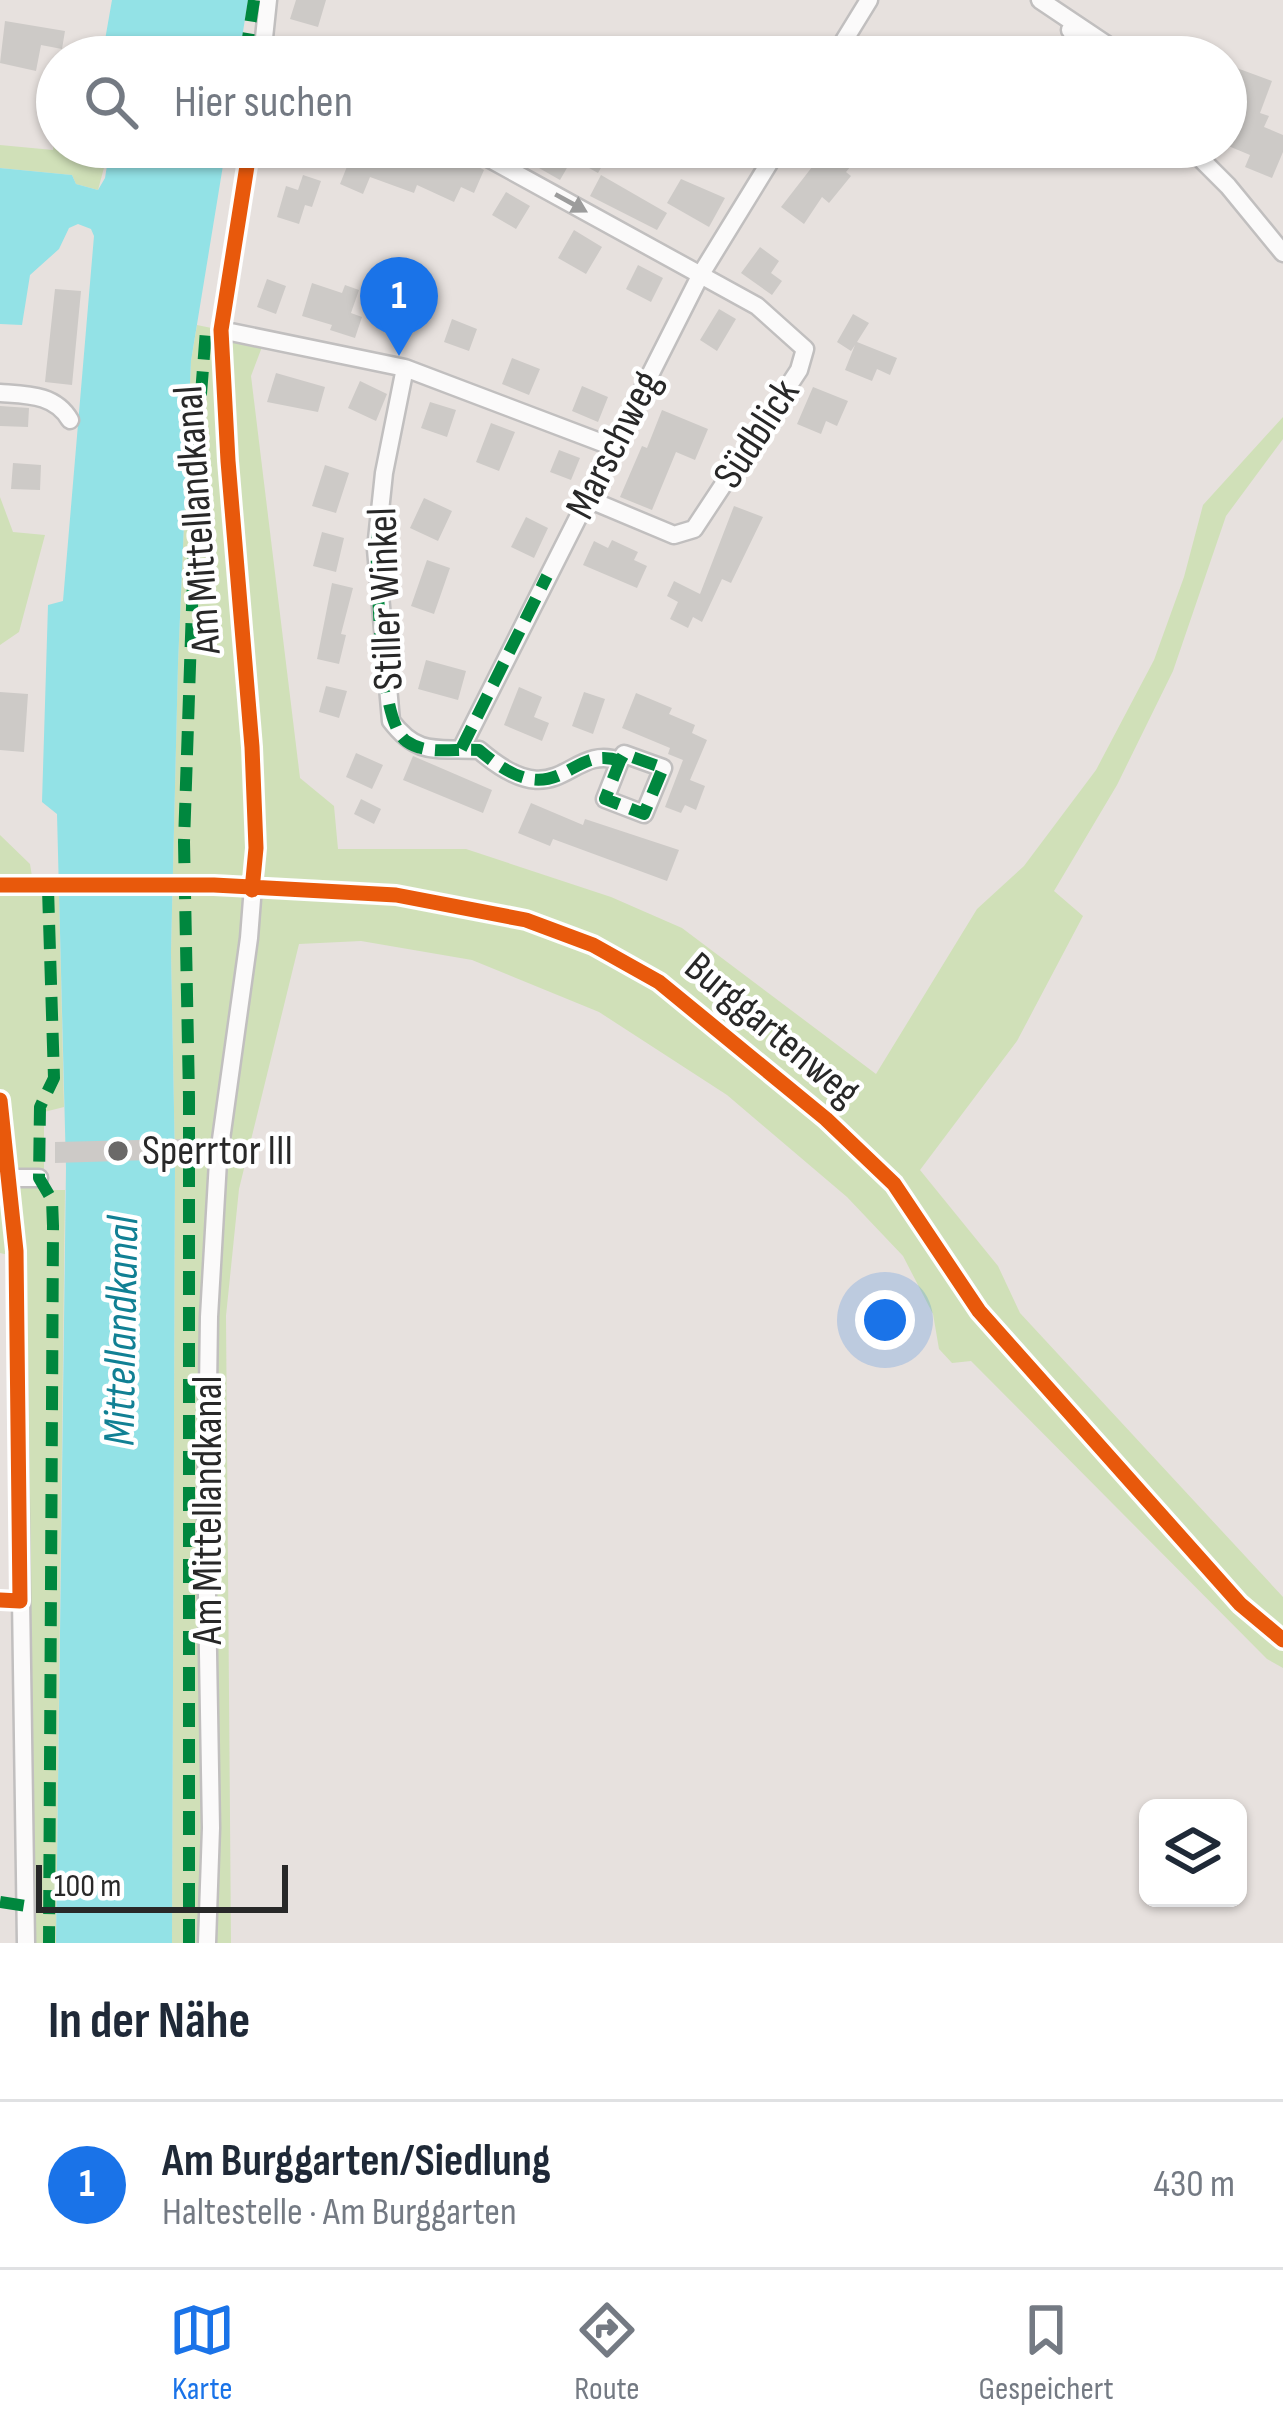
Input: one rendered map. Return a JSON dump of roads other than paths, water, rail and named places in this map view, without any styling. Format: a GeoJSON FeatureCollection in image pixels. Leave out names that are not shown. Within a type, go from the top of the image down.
{"type":"FeatureCollection","features":[{"type":"Feature","properties":{"kind":"street"},"geometry":{"type":"LineString","coordinates":[[264,36],[268,0]]}},
{"type":"Feature","properties":{"kind":"street"},"geometry":{"type":"LineString","coordinates":[[847,36],[869,0]]}},
{"type":"Feature","properties":{"kind":"street"},"geometry":{"type":"LineString","coordinates":[[1040,0],[1076,36]]}},
{"type":"Feature","properties":{"kind":"street"},"geometry":{"type":"LineString","coordinates":[[1040,0],[1094,36]]}},
{"type":"Feature","properties":{"kind":"street","name":"Am Mittellandkanal"},"geometry":{"type":"LineString","coordinates":[[207,1943],[211,1828],[208,1317],[218,1162],[249,938],[256,848],[221,330],[247,168]]}},
{"type":"Feature","properties":{"kind":"street"},"geometry":{"type":"LineString","coordinates":[[506,168],[700,274]]}},
{"type":"Feature","properties":{"kind":"street","name":"Marschweg"},"geometry":{"type":"LineString","coordinates":[[461,748],[700,274],[766,168]]}},
{"type":"Feature","properties":{"kind":"street"},"geometry":{"type":"LineString","coordinates":[[1210,168],[1283,253]]}},
{"type":"Feature","properties":{"kind":"street","name":"Südblick"},"geometry":{"type":"LineString","coordinates":[[588,499],[674,535],[694,529],[799,370],[806,349],[757,306],[700,274]]}},
{"type":"Feature","properties":{"kind":"street"},"geometry":{"type":"LineString","coordinates":[[221,330],[405,368],[613,447]]}},
{"type":"Feature","properties":{"kind":"street","name":"Stiller Winkel"},"geometry":{"type":"LineString","coordinates":[[405,368],[384,473],[376,549],[391,721],[405,740],[431,751],[479,750],[505,772],[530,781],[555,779],[588,762],[620,761]]}},
{"type":"Feature","properties":{"kind":"street"},"geometry":{"type":"LineString","coordinates":[[0,393],[43,396],[67,412],[70,420]]}},
{"type":"Feature","properties":{"kind":"street","name":"Burggartenweg"},"geometry":{"type":"LineString","coordinates":[[0,885],[214,885],[396,896],[526,920],[593,945],[659,982],[826,1119],[894,1184],[979,1311],[1240,1604],[1283,1640]]}},
{"type":"Feature","properties":{"kind":"street"},"geometry":{"type":"LineString","coordinates":[[0,1100],[16,1251],[26,1943]]}},
{"type":"Feature","properties":{"kind":"street"},"geometry":{"type":"LineString","coordinates":[[11,1178],[39,1178]]}},
{"type":"Feature","properties":{"kind":"street"},"geometry":{"type":"LineString","coordinates":[[0,1600],[20,1601]]}},
{"type":"Feature","properties":{"kind":"water"},"geometry":{"type":"Polygon","coordinates":[[[112,0],[248,0],[242,36],[106,36],[112,0]]]}},
{"type":"Feature","properties":{"kind":"water","name":"Mittellandkanal"},"geometry":{"type":"Polygon","coordinates":[[[0,168],[72,175],[76,184],[98,190],[107,168],[223,168],[191,361],[178,664],[171,952],[175,1162],[172,1943],[56,1943],[66,1168],[57,814],[42,802],[48,605],[63,601],[94,236],[91,229],[78,224],[69,228],[59,249],[30,275],[22,325],[0,324],[0,168]]]}},
{"type":"Feature","properties":{"kind":"place","name":"Am Burggarten/Siedlung"},"geometry":{"type":"Point","coordinates":[399,356]}},
{"type":"Feature","properties":{"kind":"place","name":"Sperrtor III"},"geometry":{"type":"Point","coordinates":[118,1151]}}]}
